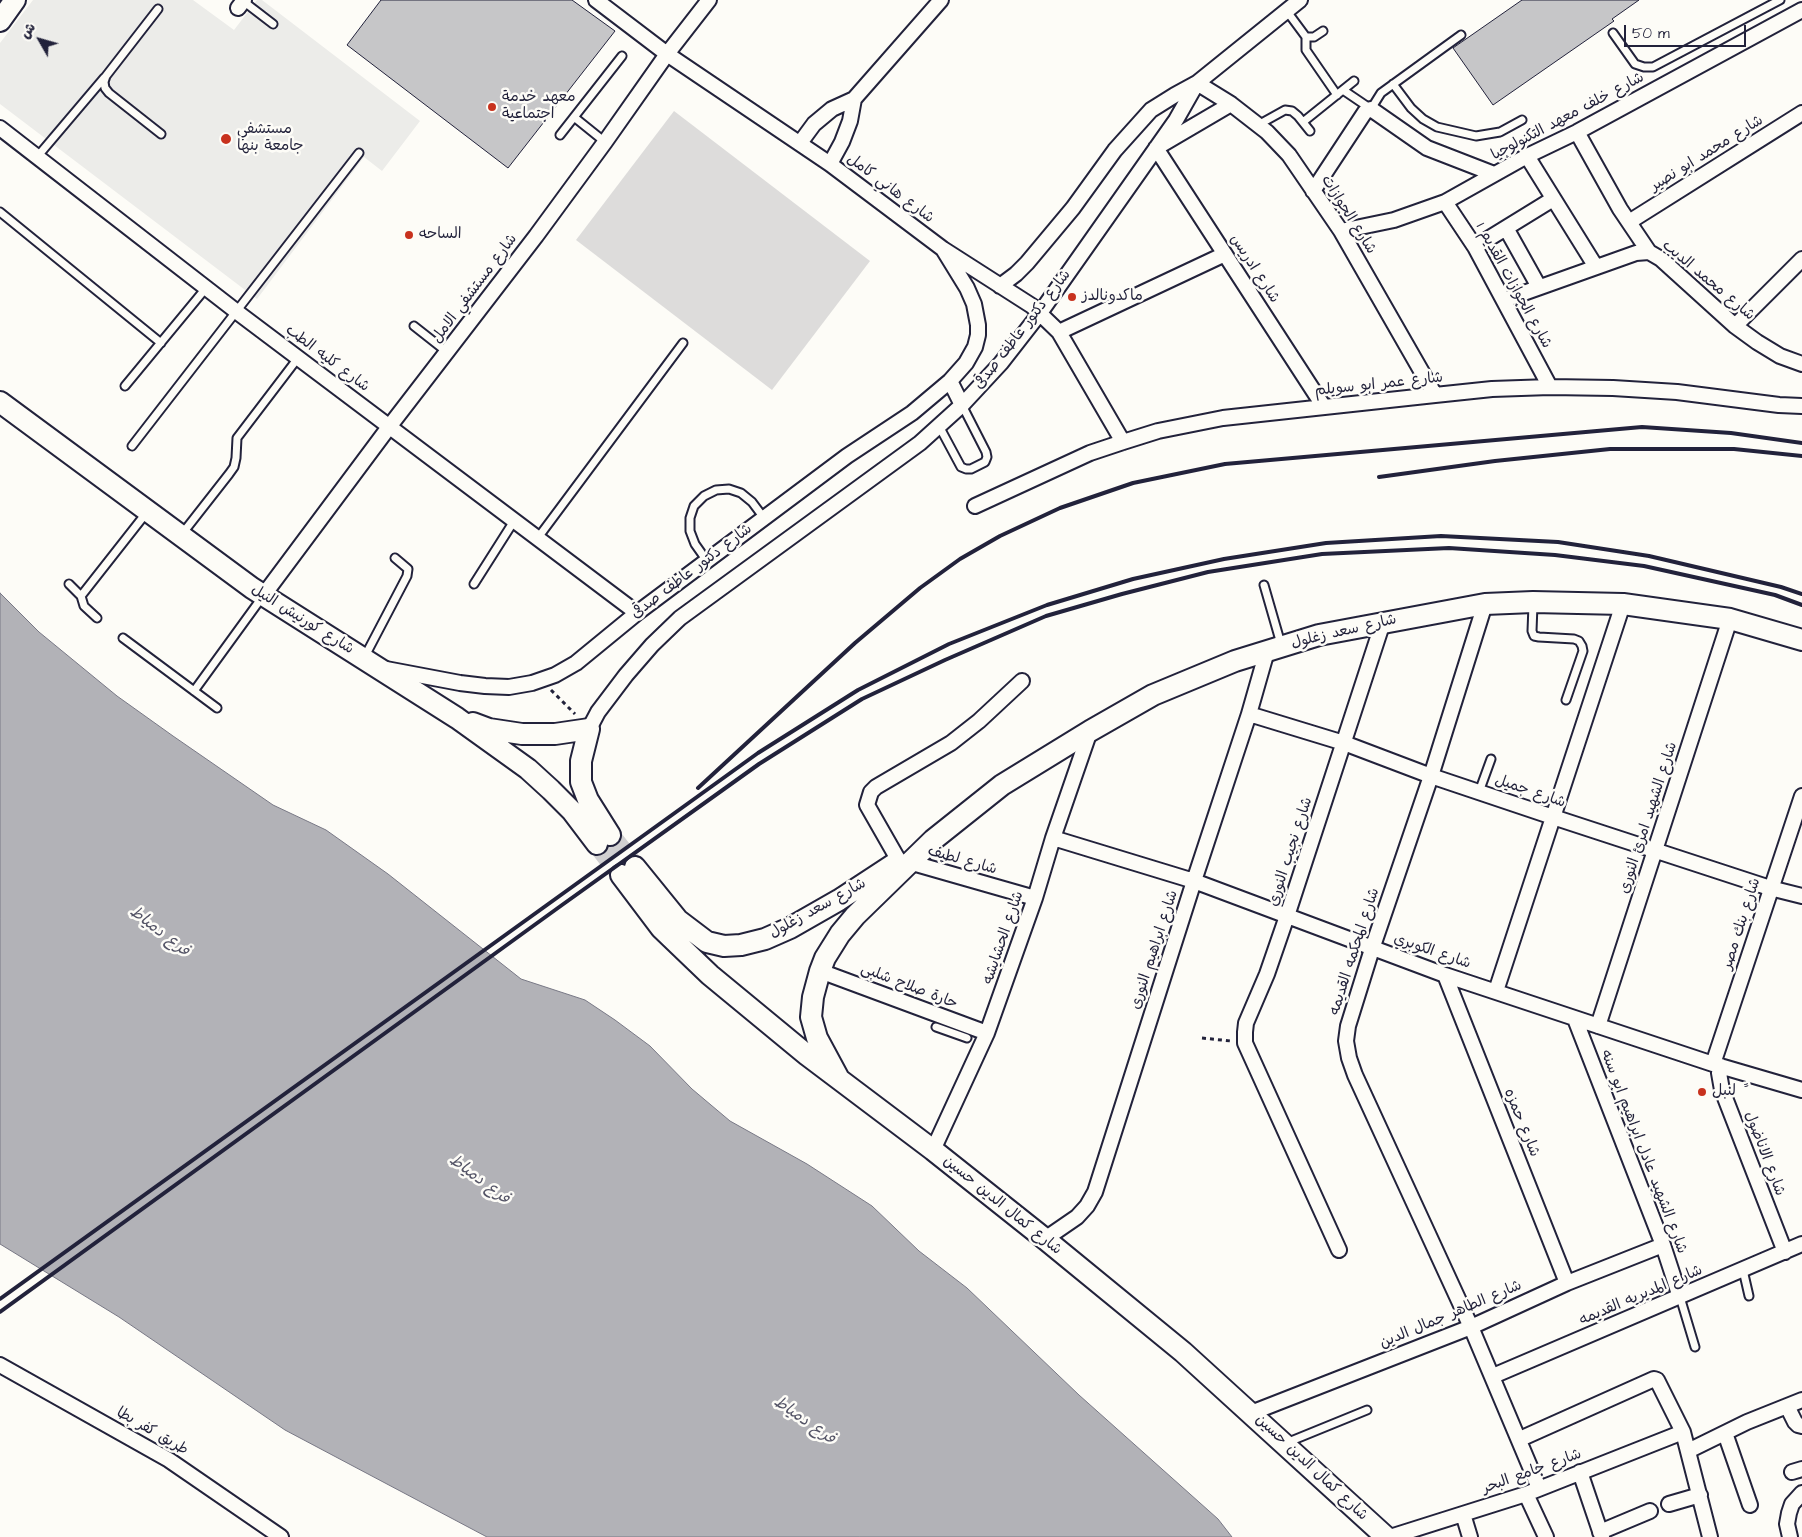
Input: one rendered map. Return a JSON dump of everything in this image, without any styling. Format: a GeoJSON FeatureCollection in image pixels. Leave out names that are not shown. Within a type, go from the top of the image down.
{"type":"FeatureCollection","features":[{"type":"Feature","properties":{"kind":"main road"},"geometry":{"type":"LineString","coordinates":[[0,21],[15,0]]}},
{"type":"Feature","properties":{"kind":"main road"},"geometry":{"type":"LineString","coordinates":[[0,385],[11,401],[8,413]]}},
{"type":"Feature","properties":{"kind":"main road","name":"شارع كورنيش النيل"},"geometry":{"type":"LineString","coordinates":[[0,402],[8,413],[263,596],[457,718],[528,769],[604,839]]}},
{"type":"Feature","properties":{"kind":"main road","name":"شارع سعد زغلول"},"geometry":{"type":"LineString","coordinates":[[628,871],[678,920],[707,942],[724,946],[741,945],[765,939],[790,928],[904,862],[1002,785],[1153,695],[1235,661],[1319,635],[1382,622],[1485,604],[1533,602],[1623,604],[1730,619],[1802,640]]}},
{"type":"Feature","properties":{"kind":"main road"},"geometry":{"type":"LineString","coordinates":[[457,718],[489,729],[522,734],[556,734],[589,729]]}},
{"type":"Feature","properties":{"kind":"main road","name":"شارع دكتور عاطف صدقى"},"geometry":{"type":"LineString","coordinates":[[589,729],[581,761],[581,782],[604,839]]}},
{"type":"Feature","properties":{"kind":"main road","name":"شارع سعد زغلول"},"geometry":{"type":"LineString","coordinates":[[838,1077],[817,1038],[811,1017],[813,997],[820,970],[840,934],[904,862]]}},
{"type":"Feature","properties":{"kind":"main road","name":"شارع كمال الدين حسين"},"geometry":{"type":"LineString","coordinates":[[628,871],[661,928],[683,950],[766,1021],[933,1150],[1183,1352],[1386,1537]]}},
{"type":"Feature","properties":{"kind":"street","name":"شارع هاني كامل"},"geometry":{"type":"LineString","coordinates":[[596,0],[667,54],[830,164],[943,249],[1040,313],[1059,332],[1123,442]]}},
{"type":"Feature","properties":{"kind":"street","name":"شارع مستشفي الامل"},"geometry":{"type":"LineString","coordinates":[[263,596],[605,142],[667,54],[709,0]]}},
{"type":"Feature","properties":{"kind":"street"},"geometry":{"type":"LineString","coordinates":[[1000,286],[1016,274],[1027,262],[1072,208],[1116,150],[1151,110],[1197,83],[1300,0]]}},
{"type":"Feature","properties":{"kind":"street"},"geometry":{"type":"LineString","coordinates":[[800,143],[814,124],[832,109],[854,99],[938,1]]}},
{"type":"Feature","properties":{"kind":"street","name":"شارع خلف معهد التكنولوجيا"},"geometry":{"type":"LineString","coordinates":[[1341,231],[1394,220],[1445,202],[1527,156],[1578,132],[1802,10]]}},
{"type":"Feature","properties":{"kind":"street","name":"شارع الجوازات"},"geometry":{"type":"LineString","coordinates":[[1197,83],[1232,104],[1258,125],[1289,155],[1341,231],[1435,394]]}},
{"type":"Feature","properties":{"kind":"street","name":"شارع دكتور عاطف صدقى"},"geometry":{"type":"LineString","coordinates":[[589,729],[598,712],[626,675],[652,645],[680,618],[920,443],[962,405],[1001,362],[1040,313],[1176,120],[1197,83]]}},
{"type":"Feature","properties":{"kind":"street"},"geometry":{"type":"LineString","coordinates":[[830,164],[842,142],[850,121],[854,99]]}},
{"type":"Feature","properties":{"kind":"street"},"geometry":{"type":"LineString","coordinates":[[1156,148],[1232,104]]}},
{"type":"Feature","properties":{"kind":"street"},"geometry":{"type":"LineString","coordinates":[[1313,191],[1365,112],[1371,109],[1427,148],[1494,174]]}},
{"type":"Feature","properties":{"kind":"street","name":"شارع محمد ابو نصير"},"geometry":{"type":"LineString","coordinates":[[1629,222],[1802,113]]}},
{"type":"Feature","properties":{"kind":"street","name":"شارع كليه الطب"},"geometry":{"type":"LineString","coordinates":[[0,128],[236,312],[637,613]]}},
{"type":"Feature","properties":{"kind":"street"},"geometry":{"type":"LineString","coordinates":[[1578,132],[1620,209],[1650,252]]}},
{"type":"Feature","properties":{"kind":"street","name":"شارع ادريس"},"geometry":{"type":"LineString","coordinates":[[1156,148],[1324,407]]}},
{"type":"Feature","properties":{"kind":"street"},"geometry":{"type":"LineString","coordinates":[[1527,156],[1596,267]]}},
{"type":"Feature","properties":{"kind":"street"},"geometry":{"type":"LineString","coordinates":[[1475,247],[1553,199]]}},
{"type":"Feature","properties":{"kind":"street","name":"شارع الجوازات القديم 1"},"geometry":{"type":"LineString","coordinates":[[1445,202],[1475,247],[1550,387]]}},
{"type":"Feature","properties":{"kind":"street"},"geometry":{"type":"LineString","coordinates":[[1506,228],[1540,287]]}},
{"type":"Feature","properties":{"kind":"street","name":"شارع دكتور عاطف صدقى"},"geometry":{"type":"LineString","coordinates":[[371,663],[460,683],[509,687],[555,675],[576,663],[637,613],[764,518],[847,456],[912,412],[950,381],[966,363],[975,347],[978,325],[974,304],[967,288],[943,249]]}},
{"type":"Feature","properties":{"kind":"street","name":"شارع محمد الديب"},"geometry":{"type":"LineString","coordinates":[[1504,300],[1636,253],[1650,252],[1661,259],[1735,326],[1780,356],[1802,364]]}},
{"type":"Feature","properties":{"kind":"street"},"geometry":{"type":"LineString","coordinates":[[1059,332],[1225,254]]}},
{"type":"Feature","properties":{"kind":"street"},"geometry":{"type":"LineString","coordinates":[[1735,326],[1802,259]]}},
{"type":"Feature","properties":{"kind":"street"},"geometry":{"type":"LineString","coordinates":[[950,381],[962,405]]}},
{"type":"Feature","properties":{"kind":"street","name":"شارع عمر ابو سويلم"},"geometry":{"type":"LineString","coordinates":[[975,506],[1090,453],[1158,431],[1191,423],[1435,394],[1492,389],[1550,387],[1676,392],[1779,405],[1802,406]]}},
{"type":"Feature","properties":{"kind":"street","name":"شارع المحكمه القديمه"},"geometry":{"type":"LineString","coordinates":[[1485,604],[1431,776],[1372,949],[1348,1026],[1346,1041],[1355,1075],[1471,1327],[1520,1439],[1546,1537]]}},
{"type":"Feature","properties":{"kind":"street"},"geometry":{"type":"LineString","coordinates":[[1496,992],[1623,604]]}},
{"type":"Feature","properties":{"kind":"street","name":"شارع الشهيد امرئ النورى"},"geometry":{"type":"LineString","coordinates":[[1598,1026],[1730,619]]}},
{"type":"Feature","properties":{"kind":"street","name":"شارع نجيب النورى"},"geometry":{"type":"LineString","coordinates":[[1245,1042],[1246,1023],[1267,974],[1287,916],[1382,622]]}},
{"type":"Feature","properties":{"kind":"street","name":"شارع ابراهيم النورى"},"geometry":{"type":"LineString","coordinates":[[1045,1239],[1077,1217],[1087,1206],[1095,1192],[1249,714],[1275,649]]}},
{"type":"Feature","properties":{"kind":"street"},"geometry":{"type":"LineString","coordinates":[[904,862],[867,805],[871,792],[876,787],[951,743],[979,721],[1022,681]]}},
{"type":"Feature","properties":{"kind":"street","name":"شارع جميل"},"geometry":{"type":"LineString","coordinates":[[1249,714],[1344,743],[1431,776],[1553,818],[1770,888],[1802,896]]}},
{"type":"Feature","properties":{"kind":"street","name":"شارع الحشايشه"},"geometry":{"type":"LineString","coordinates":[[933,1150],[987,1033],[1035,898],[1053,838],[1090,731]]}},
{"type":"Feature","properties":{"kind":"street","name":"شارع بنك مصر"},"geometry":{"type":"LineString","coordinates":[[1717,1065],[1770,888],[1802,796]]}},
{"type":"Feature","properties":{"kind":"street","name":"شارع الكوبري"},"geometry":{"type":"LineString","coordinates":[[1053,838],[1194,882],[1372,949],[1575,1019],[1717,1065],[1802,1090]]}},
{"type":"Feature","properties":{"kind":"street","name":"شارع لطيف"},"geometry":{"type":"LineString","coordinates":[[904,862],[1035,898]]}},
{"type":"Feature","properties":{"kind":"street","name":"حارة صلاح شلبى"},"geometry":{"type":"LineString","coordinates":[[820,970],[957,1028],[987,1033]]}},
{"type":"Feature","properties":{"kind":"street","name":"شارع حمزه"},"geometry":{"type":"LineString","coordinates":[[1445,975],[1567,1283]]}},
{"type":"Feature","properties":{"kind":"street","name":"شارع الشهيد عادل ابراهيم ابو سنه"},"geometry":{"type":"LineString","coordinates":[[1575,1019],[1663,1245],[1680,1297]]}},
{"type":"Feature","properties":{"kind":"street"},"geometry":{"type":"LineString","coordinates":[[1245,1042],[1339,1250]]}},
{"type":"Feature","properties":{"kind":"street","name":"شارع الاناضول"},"geometry":{"type":"LineString","coordinates":[[1717,1065],[1722,1090],[1785,1252]]}},
{"type":"Feature","properties":{"kind":"street","name":"شارع المديريه القديمه"},"geometry":{"type":"LineString","coordinates":[[1492,1376],[1802,1244]]}},
{"type":"Feature","properties":{"kind":"street","name":"شارع الطاهر جمال الدين"},"geometry":{"type":"LineString","coordinates":[[1251,1412],[1471,1327],[1567,1283],[1663,1245]]}},
{"type":"Feature","properties":{"kind":"street","name":"طريق كفر بطا"},"geometry":{"type":"LineString","coordinates":[[0,1364],[169,1460],[281,1537]]}},
{"type":"Feature","properties":{"kind":"street"},"geometry":{"type":"LineString","coordinates":[[1520,1439],[1654,1379],[1657,1380],[1682,1432],[1710,1537]]}},
{"type":"Feature","properties":{"kind":"street"},"geometry":{"type":"LineString","coordinates":[[1688,1451],[1747,1422],[1802,1400]]}},
{"type":"Feature","properties":{"kind":"street"},"geometry":{"type":"LineString","coordinates":[[1787,1406],[1795,1422],[1798,1426],[1802,1426]]}},
{"type":"Feature","properties":{"kind":"street","name":"شارع جامع البحر"},"geometry":{"type":"LineString","coordinates":[[1390,1537],[1533,1491],[1682,1432]]}},
{"type":"Feature","properties":{"kind":"street"},"geometry":{"type":"LineString","coordinates":[[1725,1433],[1750,1505]]}},
{"type":"Feature","properties":{"kind":"street"},"geometry":{"type":"LineString","coordinates":[[1580,1472],[1601,1534],[1650,1511]]}},
{"type":"Feature","properties":{"kind":"street"},"geometry":{"type":"LineString","coordinates":[[1790,1537],[1787,1524],[1788,1513],[1792,1504],[1802,1493]]}},
{"type":"Feature","properties":{"kind":"street"},"geometry":{"type":"LineString","coordinates":[[1669,1504],[1700,1495]]}},
{"type":"Feature","properties":{"kind":"street"},"geometry":{"type":"LineString","coordinates":[[1463,1514],[1470,1537]]}},
{"type":"Feature","properties":{"kind":"lane"},"geometry":{"type":"LineString","coordinates":[[1613,33],[1635,64],[1653,67],[1780,0]]}},
{"type":"Feature","properties":{"kind":"lane"},"geometry":{"type":"LineString","coordinates":[[242,3],[273,24]]}},
{"type":"Feature","properties":{"kind":"lane"},"geometry":{"type":"LineString","coordinates":[[38,157],[106,76],[158,9]]}},
{"type":"Feature","properties":{"kind":"lane"},"geometry":{"type":"LineString","coordinates":[[1286,10],[1306,37],[1306,50],[1309,56],[1340,92],[1371,109],[1381,93],[1461,35]]}},
{"type":"Feature","properties":{"kind":"lane"},"geometry":{"type":"LineString","coordinates":[[1306,37],[1314,37],[1323,31]]}},
{"type":"Feature","properties":{"kind":"lane"},"geometry":{"type":"LineString","coordinates":[[560,135],[622,56]]}},
{"type":"Feature","properties":{"kind":"lane"},"geometry":{"type":"LineString","coordinates":[[106,76],[105,88],[109,93],[161,134]]}},
{"type":"Feature","properties":{"kind":"lane"},"geometry":{"type":"LineString","coordinates":[[1304,122],[1354,81]]}},
{"type":"Feature","properties":{"kind":"lane"},"geometry":{"type":"LineString","coordinates":[[1393,84],[1423,119],[1437,126],[1476,136],[1500,132],[1522,120]]}},
{"type":"Feature","properties":{"kind":"lane"},"geometry":{"type":"LineString","coordinates":[[1258,125],[1285,110],[1292,111],[1304,122],[1310,131]]}},
{"type":"Feature","properties":{"kind":"lane"},"geometry":{"type":"LineString","coordinates":[[574,117],[605,142]]}},
{"type":"Feature","properties":{"kind":"lane"},"geometry":{"type":"LineString","coordinates":[[132,446],[359,153]]}},
{"type":"Feature","properties":{"kind":"lane"},"geometry":{"type":"LineString","coordinates":[[0,212],[161,343]]}},
{"type":"Feature","properties":{"kind":"lane"},"geometry":{"type":"LineString","coordinates":[[125,386],[206,288]]}},
{"type":"Feature","properties":{"kind":"lane"},"geometry":{"type":"LineString","coordinates":[[414,326],[446,352]]}},
{"type":"Feature","properties":{"kind":"lane"},"geometry":{"type":"LineString","coordinates":[[538,538],[683,343]]}},
{"type":"Feature","properties":{"kind":"lane"},"geometry":{"type":"LineString","coordinates":[[180,536],[234,467],[237,438],[298,358]]}},
{"type":"Feature","properties":{"kind":"lane"},"geometry":{"type":"LineString","coordinates":[[939,426],[961,467],[966,470],[971,469],[985,462],[986,452],[962,405]]}},
{"type":"Feature","properties":{"kind":"lane"},"geometry":{"type":"LineString","coordinates":[[707,561],[695,544],[690,531],[690,518],[694,506],[704,496],[716,490],[729,489],[741,493],[752,502],[764,518]]}},
{"type":"Feature","properties":{"kind":"lane"},"geometry":{"type":"LineString","coordinates":[[81,596],[147,511]]}},
{"type":"Feature","properties":{"kind":"lane"},"geometry":{"type":"LineString","coordinates":[[474,584],[514,521]]}},
{"type":"Feature","properties":{"kind":"lane"},"geometry":{"type":"LineString","coordinates":[[371,663],[408,576],[408,569],[395,558]]}},
{"type":"Feature","properties":{"kind":"lane"},"geometry":{"type":"LineString","coordinates":[[69,584],[81,596],[84,606],[98,618]]}},
{"type":"Feature","properties":{"kind":"lane"},"geometry":{"type":"LineString","coordinates":[[1264,585],[1275,649]]}},
{"type":"Feature","properties":{"kind":"lane"},"geometry":{"type":"LineString","coordinates":[[194,691],[263,596]]}},
{"type":"Feature","properties":{"kind":"lane"},"geometry":{"type":"LineString","coordinates":[[1533,602],[1532,631],[1534,636],[1574,638],[1582,646],[1583,651],[1566,700]]}},
{"type":"Feature","properties":{"kind":"lane"},"geometry":{"type":"LineString","coordinates":[[123,638],[217,708]]}},
{"type":"Feature","properties":{"kind":"lane"},"geometry":{"type":"LineString","coordinates":[[1479,792],[1491,759]]}},
{"type":"Feature","properties":{"kind":"lane"},"geometry":{"type":"LineString","coordinates":[[936,1027],[957,1028],[967,1038]]}},
{"type":"Feature","properties":{"kind":"lane"},"geometry":{"type":"LineString","coordinates":[[1743,1270],[1749,1296]]}},
{"type":"Feature","properties":{"kind":"lane"},"geometry":{"type":"LineString","coordinates":[[1680,1297],[1695,1347]]}},
{"type":"Feature","properties":{"kind":"lane"},"geometry":{"type":"LineString","coordinates":[[1284,1444],[1367,1410]]}},
{"type":"Feature","properties":{"kind":"path"},"geometry":{"type":"LineString","coordinates":[[541,680],[589,729]]}},
{"type":"Feature","properties":{"kind":"path"},"geometry":{"type":"LineString","coordinates":[[1202,1038],[1245,1042]]}},
{"type":"Feature","properties":{"kind":"shaded area","name":"مستشفي جامعة بنها"},"geometry":{"type":"Polygon","coordinates":[[[33,0],[193,0],[234,30],[257,0],[262,0],[420,121],[382,171],[364,157],[257,299],[0,104],[0,43],[33,0]]]}},
{"type":"Feature","properties":{"kind":"shaded area"},"geometry":{"type":"Polygon","coordinates":[[[674,111],[870,261],[772,390],[576,240],[674,111]]]}},
{"type":"Feature","properties":{"kind":"water","name":"فرع دمياط"},"geometry":{"type":"Polygon","coordinates":[[[0,593],[39,632],[117,696],[173,736],[273,805],[326,830],[388,874],[521,979],[585,1000],[615,1020],[650,1046],[692,1089],[730,1121],[807,1164],[872,1206],[919,1251],[967,1288],[1079,1395],[1218,1519],[1232,1537],[487,1537],[285,1430],[119,1317],[0,1244],[0,593]]]}},
{"type":"Feature","properties":{"kind":"building","name":"معهد خدمة اجتماعية"},"geometry":{"type":"Polygon","coordinates":[[[381,0],[572,0],[615,31],[508,168],[347,45],[381,0]]]}},
{"type":"Feature","properties":{"kind":"building"},"geometry":{"type":"Polygon","coordinates":[[[1522,0],[1639,0],[1612,19],[1614,21],[1493,105],[1453,48],[1522,0]]]}},
{"type":"Feature","properties":{"kind":"tunnel"},"geometry":{"type":"LineString","coordinates":[[610,835],[635,867]]}},
{"type":"Feature","properties":{"kind":"tunnel"},"geometry":{"type":"LineString","coordinates":[[597,844],[621,875]]}},
{"type":"Feature","properties":{"kind":"railway"},"geometry":{"type":"LineString","coordinates":[[698,788],[855,643],[920,588],[960,559],[1000,536],[1060,508],[1133,483],[1225,464],[1642,427],[1731,433],[1802,443]]}},
{"type":"Feature","properties":{"kind":"railway"},"geometry":{"type":"LineString","coordinates":[[1379,477],[1495,461],[1610,449],[1734,449],[1802,456]]}},
{"type":"Feature","properties":{"kind":"railway"},"geometry":{"type":"LineString","coordinates":[[0,1299],[758,753],[858,690],[949,644],[1047,605],[1133,579],[1224,559],[1326,543],[1441,536],[1558,542],[1649,556],[1781,587],[1802,594]]}},
{"type":"Feature","properties":{"kind":"railway"},"geometry":{"type":"LineString","coordinates":[[0,1312],[759,764],[862,699],[1046,616],[1208,572],[1322,554],[1449,548],[1555,555],[1644,566],[1775,595],[1802,605]]}},
{"type":"Feature","properties":{"kind":"place","name":"معهد خدمة اجتماعية"},"geometry":{"type":"Point","coordinates":[492,107]}},
{"type":"Feature","properties":{"kind":"place","name":"مستشفي جامعة بنها"},"geometry":{"type":"Point","coordinates":[226,139]}},
{"type":"Feature","properties":{"kind":"place","name":"الساحه"},"geometry":{"type":"Point","coordinates":[409,235]}},
{"type":"Feature","properties":{"kind":"place","name":"ماكدونالدز"},"geometry":{"type":"Point","coordinates":[1072,297]}},
{"type":"Feature","properties":{"kind":"place","name":"لنبل ً"},"geometry":{"type":"Point","coordinates":[1702,1092]}}]}
